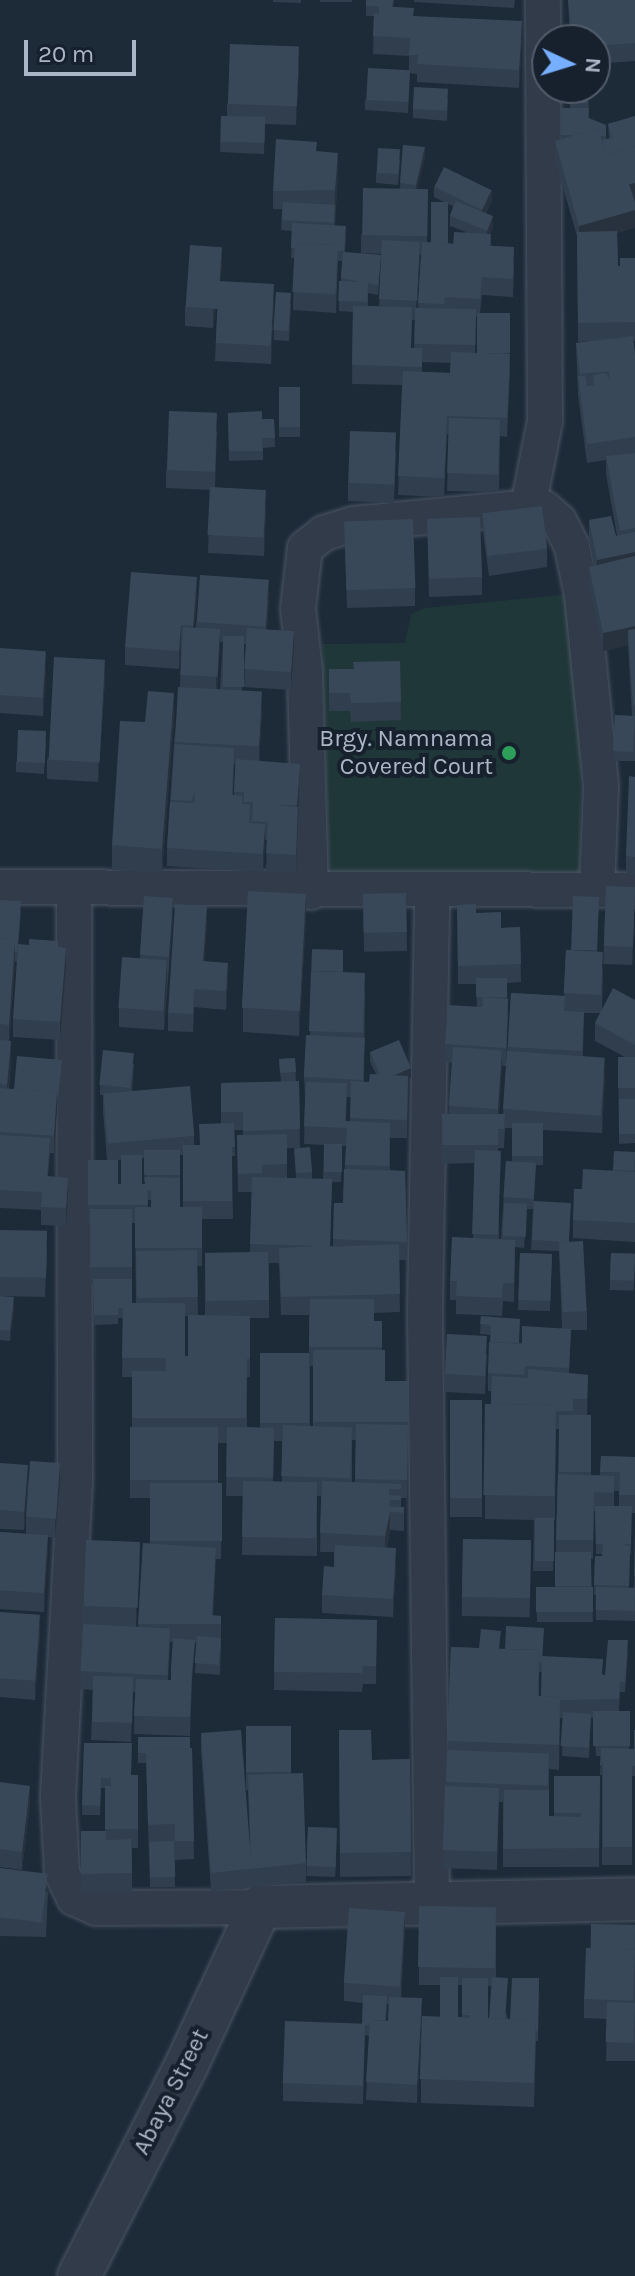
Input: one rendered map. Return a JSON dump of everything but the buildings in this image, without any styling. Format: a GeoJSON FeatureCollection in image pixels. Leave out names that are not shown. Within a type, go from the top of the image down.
{"type":"FeatureCollection","features":[{"type":"Feature","properties":{"kind":"street"},"geometry":{"type":"LineString","coordinates":[[528,507],[545,421],[543,0]]}},
{"type":"Feature","properties":{"kind":"street"},"geometry":{"type":"LineString","coordinates":[[311,892],[305,671],[298,609],[305,548],[324,533],[353,524],[528,507],[544,508],[559,521],[572,547],[582,595],[601,786],[597,890]]}},
{"type":"Feature","properties":{"kind":"street"},"geometry":{"type":"LineString","coordinates":[[0,887],[311,892],[635,890]]}},
{"type":"Feature","properties":{"kind":"street"},"geometry":{"type":"LineString","coordinates":[[74,889],[75,1482],[58,1799],[62,1873],[74,1898],[96,1908],[133,1911],[635,1899]]}},
{"type":"Feature","properties":{"kind":"street"},"geometry":{"type":"LineString","coordinates":[[432,889],[425,1311],[432,1902]]}},
{"type":"Feature","properties":{"kind":"street","name":"Abaya Street"},"geometry":{"type":"LineString","coordinates":[[79,2276],[187,2064],[260,1907]]}},
{"type":"Feature","properties":{"kind":"green space"},"geometry":{"type":"Polygon","coordinates":[[[572,594],[581,688],[580,880],[346,880],[329,867],[322,644],[405,643],[411,614],[425,608],[572,594]]]}},
{"type":"Feature","properties":{"kind":"place","name":"Brgy. Namnama Covered Court"},"geometry":{"type":"Point","coordinates":[509,753]}}]}
